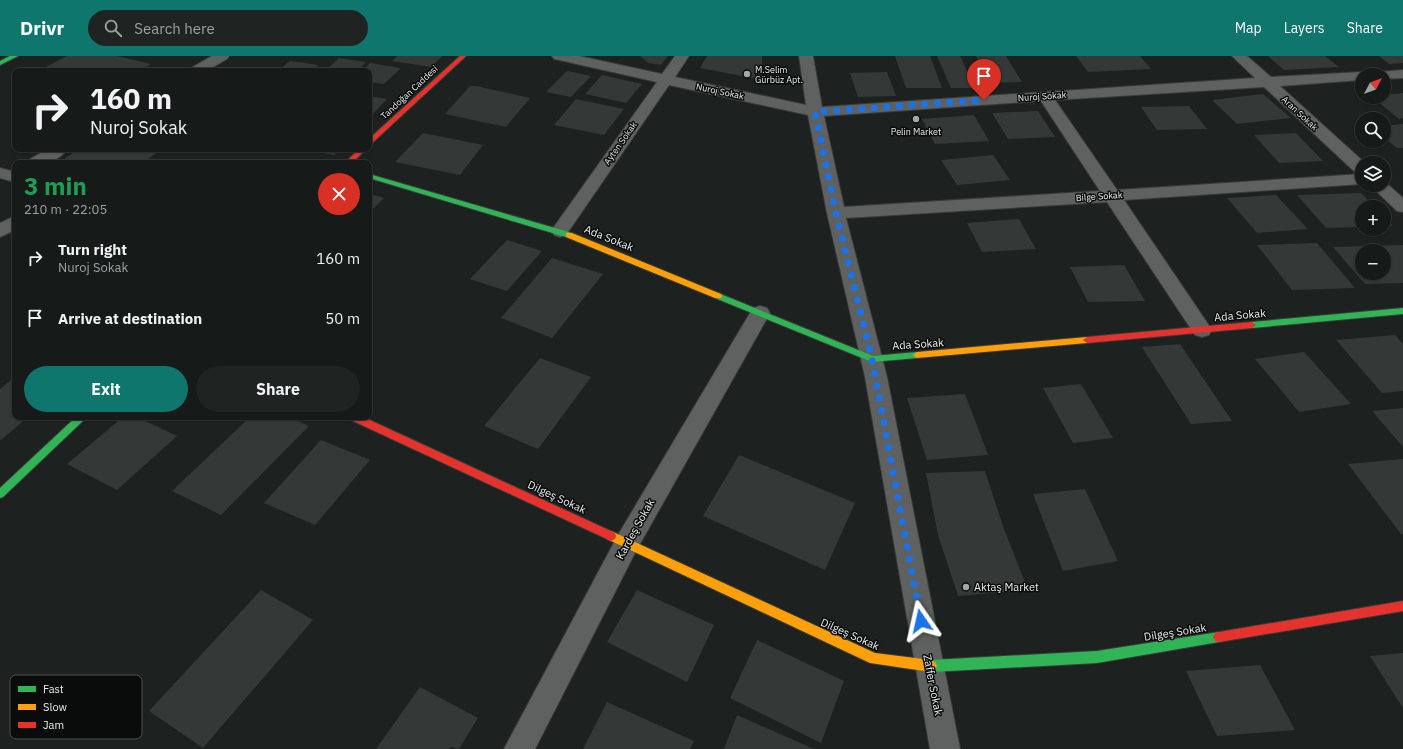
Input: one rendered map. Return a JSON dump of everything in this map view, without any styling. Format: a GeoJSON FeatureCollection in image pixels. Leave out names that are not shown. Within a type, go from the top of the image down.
{"type":"FeatureCollection","features":[{"type":"Feature","properties":{"kind":"street"},"geometry":{"type":"LineString","coordinates":[[0,63],[14,56]]}},
{"type":"Feature","properties":{"kind":"street"},"geometry":{"type":"LineString","coordinates":[[201,68],[222,56]]}},
{"type":"Feature","properties":{"kind":"street","name":"Tandoğan Caddesi"},"geometry":{"type":"LineString","coordinates":[[372,140],[463,56]]}},
{"type":"Feature","properties":{"kind":"street","name":"Nuroj Sokak"},"geometry":{"type":"LineString","coordinates":[[559,56],[815,112],[1355,76]]}},
{"type":"Feature","properties":{"kind":"street","name":"Ayten Sokak"},"geometry":{"type":"LineString","coordinates":[[560,230],[682,56]]}},
{"type":"Feature","properties":{"kind":"street","name":"Zaffer Sokak"},"geometry":{"type":"LineString","coordinates":[[806,56],[815,112],[836,213],[872,359],[945,749]]}},
{"type":"Feature","properties":{"kind":"street","name":"Aran Sokak"},"geometry":{"type":"LineString","coordinates":[[1239,56],[1355,163]]}},
{"type":"Feature","properties":{"kind":"street"},"geometry":{"type":"LineString","coordinates":[[1391,75],[1403,74]]}},
{"type":"Feature","properties":{"kind":"street"},"geometry":{"type":"LineString","coordinates":[[1045,96],[1202,330]]}},
{"type":"Feature","properties":{"kind":"street"},"geometry":{"type":"LineString","coordinates":[[41,160],[54,152]]}},
{"type":"Feature","properties":{"kind":"street"},"geometry":{"type":"LineString","coordinates":[[351,160],[360,152]]}},
{"type":"Feature","properties":{"kind":"street","name":"Ada Sokak"},"geometry":{"type":"LineString","coordinates":[[372,177],[560,230],[872,359],[1403,311]]}},
{"type":"Feature","properties":{"kind":"street","name":"Bilge Sokak"},"geometry":{"type":"LineString","coordinates":[[836,213],[1355,180]]}},
{"type":"Feature","properties":{"kind":"street"},"geometry":{"type":"LineString","coordinates":[[1386,192],[1403,208]]}},
{"type":"Feature","properties":{"kind":"street"},"geometry":{"type":"LineString","coordinates":[[0,231],[12,224]]}},
{"type":"Feature","properties":{"kind":"street","name":"Kardeş Sokak"},"geometry":{"type":"LineString","coordinates":[[519,749],[627,543],[760,313]]}},
{"type":"Feature","properties":{"kind":"street"},"geometry":{"type":"LineString","coordinates":[[0,494],[79,420]]}},
{"type":"Feature","properties":{"kind":"street","name":"Dilgeş Sokak"},"geometry":{"type":"LineString","coordinates":[[360,420],[874,659],[930,666],[1097,657],[1403,606]]}},
{"type":"Feature","properties":{"kind":"building"},"geometry":{"type":"Polygon","coordinates":[[[67,56],[117,56],[151,64],[144,68],[44,68],[67,56]]]}},
{"type":"Feature","properties":{"kind":"building"},"geometry":{"type":"Polygon","coordinates":[[[397,56],[442,56],[431,67],[392,61],[397,56]]]}},
{"type":"Feature","properties":{"kind":"building"},"geometry":{"type":"Polygon","coordinates":[[[640,56],[668,56],[661,65],[648,63],[640,56]]]}},
{"type":"Feature","properties":{"kind":"building","name":"M.Selim Gürbüz Apt."},"geometry":{"type":"Polygon","coordinates":[[[707,56],[762,56],[763,80],[700,68],[707,56]]]}},
{"type":"Feature","properties":{"kind":"building"},"geometry":{"type":"Polygon","coordinates":[[[895,56],[930,56],[942,88],[906,88],[895,56]]]}},
{"type":"Feature","properties":{"kind":"building"},"geometry":{"type":"Polygon","coordinates":[[[937,56],[960,56],[975,88],[951,88],[937,56]]]}},
{"type":"Feature","properties":{"kind":"building"},"geometry":{"type":"Polygon","coordinates":[[[976,56],[1006,56],[1022,82],[991,83],[976,56]]]}},
{"type":"Feature","properties":{"kind":"building"},"geometry":{"type":"Polygon","coordinates":[[[1076,56],[1140,56],[1151,69],[1088,72],[1076,56]]]}},
{"type":"Feature","properties":{"kind":"building"},"geometry":{"type":"Polygon","coordinates":[[[1268,56],[1325,56],[1339,67],[1284,70],[1268,56]]]}},
{"type":"Feature","properties":{"kind":"building"},"geometry":{"type":"Polygon","coordinates":[[[1379,56],[1403,56],[1403,63],[1389,64],[1379,56]]]}},
{"type":"Feature","properties":{"kind":"building"},"geometry":{"type":"Polygon","coordinates":[[[339,58],[366,62],[360,68],[328,68],[339,58]]]}},
{"type":"Feature","properties":{"kind":"building"},"geometry":{"type":"Polygon","coordinates":[[[290,61],[318,65],[315,68],[282,68],[290,61]]]}},
{"type":"Feature","properties":{"kind":"building"},"geometry":{"type":"Polygon","coordinates":[[[370,63],[401,68],[384,84],[372,82],[372,68],[365,68],[370,63]]]}},
{"type":"Feature","properties":{"kind":"building"},"geometry":{"type":"Polygon","coordinates":[[[567,71],[591,76],[571,97],[546,92],[567,71]]]}},
{"type":"Feature","properties":{"kind":"building"},"geometry":{"type":"Polygon","coordinates":[[[887,72],[896,96],[858,97],[850,73],[887,72]]]}},
{"type":"Feature","properties":{"kind":"building"},"geometry":{"type":"Polygon","coordinates":[[[602,75],[642,84],[626,103],[585,94],[602,75]]]}},
{"type":"Feature","properties":{"kind":"building"},"geometry":{"type":"Polygon","coordinates":[[[470,86],[530,98],[506,127],[445,114],[470,86]]]}},
{"type":"Feature","properties":{"kind":"building"},"geometry":{"type":"Polygon","coordinates":[[[1403,93],[1403,118],[1399,119],[1381,104],[1391,104],[1391,94],[1403,93]]]}},
{"type":"Feature","properties":{"kind":"building"},"geometry":{"type":"Polygon","coordinates":[[[1263,94],[1291,118],[1237,124],[1212,100],[1263,94]]]}},
{"type":"Feature","properties":{"kind":"building"},"geometry":{"type":"Polygon","coordinates":[[[372,96],[387,99],[372,115],[372,96]]]}},
{"type":"Feature","properties":{"kind":"building"},"geometry":{"type":"Polygon","coordinates":[[[576,99],[624,109],[604,135],[554,125],[576,99]]]}},
{"type":"Feature","properties":{"kind":"building"},"geometry":{"type":"Polygon","coordinates":[[[1189,106],[1207,129],[1157,130],[1141,107],[1189,106]]]}},
{"type":"Feature","properties":{"kind":"building"},"geometry":{"type":"Polygon","coordinates":[[[1038,111],[1055,137],[1008,139],[992,113],[1038,111]]]}},
{"type":"Feature","properties":{"kind":"building"},"geometry":{"type":"Polygon","coordinates":[[[974,115],[989,141],[935,144],[922,119],[974,115]]]}},
{"type":"Feature","properties":{"kind":"building"},"geometry":{"type":"Polygon","coordinates":[[[1403,124],[1403,148],[1397,148],[1391,143],[1391,125],[1403,124]]]}},
{"type":"Feature","properties":{"kind":"building"},"geometry":{"type":"Polygon","coordinates":[[[423,133],[483,145],[460,175],[395,162],[423,133]]]}},
{"type":"Feature","properties":{"kind":"building"},"geometry":{"type":"Polygon","coordinates":[[[1296,133],[1323,161],[1279,163],[1254,135],[1296,133]]]}},
{"type":"Feature","properties":{"kind":"building"},"geometry":{"type":"Polygon","coordinates":[[[74,152],[158,152],[146,160],[62,160],[74,152]]]}},
{"type":"Feature","properties":{"kind":"building"},"geometry":{"type":"Polygon","coordinates":[[[318,152],[337,152],[334,155],[318,152]]]}},
{"type":"Feature","properties":{"kind":"building"},"geometry":{"type":"Polygon","coordinates":[[[993,155],[1010,180],[957,185],[941,160],[993,155]]]}},
{"type":"Feature","properties":{"kind":"building"},"geometry":{"type":"Polygon","coordinates":[[[1361,193],[1368,200],[1355,200],[1355,227],[1326,228],[1297,195],[1361,193]]]}},
{"type":"Feature","properties":{"kind":"building"},"geometry":{"type":"Polygon","coordinates":[[[372,195],[384,198],[372,210],[372,195]]]}},
{"type":"Feature","properties":{"kind":"building"},"geometry":{"type":"Polygon","coordinates":[[[1276,195],[1308,229],[1257,233],[1227,198],[1276,195]]]}},
{"type":"Feature","properties":{"kind":"building"},"geometry":{"type":"Polygon","coordinates":[[[1019,219],[1036,249],[982,252],[967,223],[1019,219]]]}},
{"type":"Feature","properties":{"kind":"building"},"geometry":{"type":"Polygon","coordinates":[[[507,240],[542,251],[507,291],[470,279],[507,240]]]}},
{"type":"Feature","properties":{"kind":"building"},"geometry":{"type":"Polygon","coordinates":[[[1317,243],[1355,288],[1292,290],[1257,245],[1317,243]]]}},
{"type":"Feature","properties":{"kind":"building"},"geometry":{"type":"Polygon","coordinates":[[[1391,245],[1403,245],[1403,283],[1365,284],[1362,280],[1391,280],[1391,245]]]}},
{"type":"Feature","properties":{"kind":"building"},"geometry":{"type":"Polygon","coordinates":[[[1355,246],[1355,272],[1333,247],[1355,246]]]}},
{"type":"Feature","properties":{"kind":"building"},"geometry":{"type":"Polygon","coordinates":[[[552,258],[603,274],[552,338],[501,318],[552,258]]]}},
{"type":"Feature","properties":{"kind":"building"},"geometry":{"type":"Polygon","coordinates":[[[1124,265],[1145,301],[1088,302],[1070,267],[1124,265]]]}},
{"type":"Feature","properties":{"kind":"building"},"geometry":{"type":"Polygon","coordinates":[[[1395,335],[1403,344],[1403,391],[1382,393],[1336,340],[1395,335]]]}},
{"type":"Feature","properties":{"kind":"building"},"geometry":{"type":"Polygon","coordinates":[[[1180,344],[1232,421],[1191,424],[1142,347],[1180,344]]]}},
{"type":"Feature","properties":{"kind":"building"},"geometry":{"type":"Polygon","coordinates":[[[1304,352],[1351,404],[1299,412],[1255,359],[1304,352]]]}},
{"type":"Feature","properties":{"kind":"building"},"geometry":{"type":"Polygon","coordinates":[[[540,358],[591,377],[538,449],[484,426],[540,358]]]}},
{"type":"Feature","properties":{"kind":"building"},"geometry":{"type":"Polygon","coordinates":[[[12,379],[12,420],[24,420],[1,440],[0,439],[0,389],[12,379]]]}},
{"type":"Feature","properties":{"kind":"building"},"geometry":{"type":"Polygon","coordinates":[[[1081,384],[1113,438],[1073,443],[1043,388],[1081,384]]]}},
{"type":"Feature","properties":{"kind":"building"},"geometry":{"type":"Polygon","coordinates":[[[965,394],[988,455],[927,460],[907,398],[965,394]]]}},
{"type":"Feature","properties":{"kind":"building"},"geometry":{"type":"Polygon","coordinates":[[[1403,408],[1403,447],[1372,411],[1403,408]]]}},
{"type":"Feature","properties":{"kind":"building"},"geometry":{"type":"Polygon","coordinates":[[[119,420],[143,420],[177,436],[117,490],[67,464],[119,420]]]}},
{"type":"Feature","properties":{"kind":"building"},"geometry":{"type":"Polygon","coordinates":[[[247,420],[296,420],[309,426],[221,515],[172,491],[247,420]]]}},
{"type":"Feature","properties":{"kind":"building"},"geometry":{"type":"Polygon","coordinates":[[[321,440],[370,460],[315,525],[264,503],[321,440]]]}},
{"type":"Feature","properties":{"kind":"building"},"geometry":{"type":"Polygon","coordinates":[[[739,455],[855,503],[825,570],[703,516],[739,455]]]}},
{"type":"Feature","properties":{"kind":"building"},"geometry":{"type":"Polygon","coordinates":[[[1403,459],[1403,534],[1401,534],[1348,464],[1403,459]]]}},
{"type":"Feature","properties":{"kind":"building"},"geometry":{"type":"Polygon","coordinates":[[[985,471],[1004,529],[1028,590],[958,596],[938,535],[926,473],[985,471]]]}},
{"type":"Feature","properties":{"kind":"building"},"geometry":{"type":"Polygon","coordinates":[[[1085,489],[1118,561],[1063,571],[1033,494],[1085,489]]]}},
{"type":"Feature","properties":{"kind":"building"},"geometry":{"type":"Polygon","coordinates":[[[261,590],[313,620],[203,748],[149,711],[261,590]]]}},
{"type":"Feature","properties":{"kind":"building"},"geometry":{"type":"Polygon","coordinates":[[[637,590],[714,625],[687,682],[607,642],[637,590]]]}},
{"type":"Feature","properties":{"kind":"building"},"geometry":{"type":"Polygon","coordinates":[[[757,640],[844,681],[821,743],[730,698],[757,640]]]}},
{"type":"Feature","properties":{"kind":"building"},"geometry":{"type":"Polygon","coordinates":[[[1403,653],[1403,708],[1370,656],[1403,653]]]}},
{"type":"Feature","properties":{"kind":"building"},"geometry":{"type":"Polygon","coordinates":[[[1260,665],[1295,730],[1217,736],[1186,671],[1260,665]]]}},
{"type":"Feature","properties":{"kind":"building"},"geometry":{"type":"Polygon","coordinates":[[[420,687],[478,718],[459,749],[451,747],[449,749],[376,749],[420,687]]]}},
{"type":"Feature","properties":{"kind":"building"},"geometry":{"type":"Polygon","coordinates":[[[607,702],[694,741],[690,749],[583,749],[607,702]]]}},
{"type":"Feature","properties":{"kind":"building"},"geometry":{"type":"Polygon","coordinates":[[[737,715],[814,749],[724,749],[737,715]]]}},
{"type":"Feature","properties":{"kind":"traffic: fast"},"geometry":{"type":"LineString","coordinates":[[0,63],[15,56]]}},
{"type":"Feature","properties":{"kind":"traffic: fast"},"geometry":{"type":"LineString","coordinates":[[372,177],[569,235]]}},
{"type":"Feature","properties":{"kind":"traffic: fast"},"geometry":{"type":"LineString","coordinates":[[718,296],[872,359],[917,355]]}},
{"type":"Feature","properties":{"kind":"traffic: fast"},"geometry":{"type":"LineString","coordinates":[[1252,325],[1403,311]]}},
{"type":"Feature","properties":{"kind":"traffic: fast"},"geometry":{"type":"LineString","coordinates":[[0,494],[79,420]]}},
{"type":"Feature","properties":{"kind":"traffic: fast"},"geometry":{"type":"LineString","coordinates":[[931,666],[1097,657],[1219,637]]}},
{"type":"Feature","properties":{"kind":"traffic: slow"},"geometry":{"type":"LineString","coordinates":[[569,235],[718,296]]}},
{"type":"Feature","properties":{"kind":"traffic: slow"},"geometry":{"type":"LineString","coordinates":[[917,355],[1087,340]]}},
{"type":"Feature","properties":{"kind":"traffic: slow"},"geometry":{"type":"LineString","coordinates":[[611,536],[874,659],[931,666]]}},
{"type":"Feature","properties":{"kind":"traffic: jam"},"geometry":{"type":"LineString","coordinates":[[372,140],[463,56]]}},
{"type":"Feature","properties":{"kind":"traffic: jam"},"geometry":{"type":"LineString","coordinates":[[351,160],[360,152]]}},
{"type":"Feature","properties":{"kind":"traffic: jam"},"geometry":{"type":"LineString","coordinates":[[1087,340],[1252,325]]}},
{"type":"Feature","properties":{"kind":"traffic: jam"},"geometry":{"type":"LineString","coordinates":[[360,420],[611,536]]}},
{"type":"Feature","properties":{"kind":"traffic: jam"},"geometry":{"type":"LineString","coordinates":[[1219,637],[1403,606]]}},
{"type":"Feature","properties":{"kind":"place","name":"M.Selim Gürbüz Apt."},"geometry":{"type":"Point","coordinates":[747,74]}},
{"type":"Feature","properties":{"kind":"place","name":"Pelin Market"},"geometry":{"type":"Point","coordinates":[916,119]}},
{"type":"Feature","properties":{"kind":"place","name":"Aktaş Market"},"geometry":{"type":"Point","coordinates":[966,587]}},
{"type":"Feature","properties":{"kind":"route"},"geometry":{"type":"LineString","coordinates":[[921,621],[872,359],[836,213],[815,112],[984,100]]}}]}
